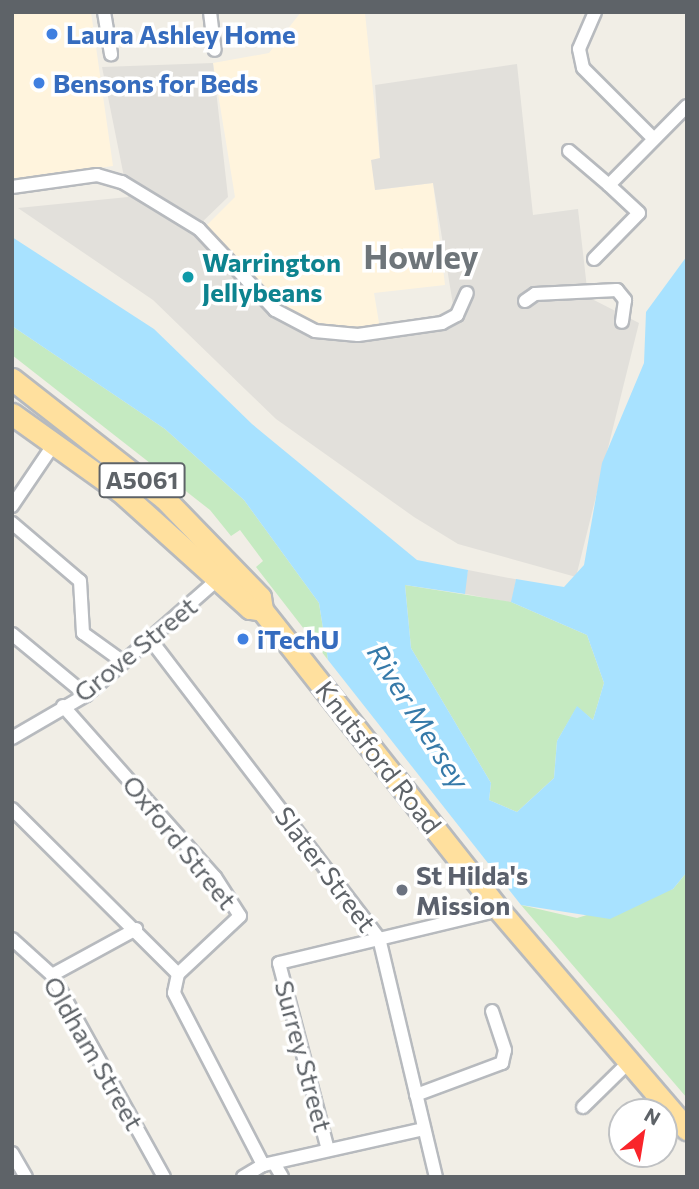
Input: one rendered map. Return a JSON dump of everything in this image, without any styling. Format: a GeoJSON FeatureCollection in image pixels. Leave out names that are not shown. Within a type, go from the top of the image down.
{"type":"FeatureCollection","features":[{"type":"Feature","properties":{"kind":"highway","name":"Knutsford Road"},"geometry":{"type":"LineString","coordinates":[[13,382],[164,499],[260,597],[262,610],[499,909],[631,1060],[687,1129]]}},
{"type":"Feature","properties":{"kind":"highway","name":"Knutsford Road"},"geometry":{"type":"LineString","coordinates":[[12,414],[169,529],[250,608],[262,610]]}},
{"type":"Feature","properties":{"kind":"street"},"geometry":{"type":"LineString","coordinates":[[104,12],[111,54]]}},
{"type":"Feature","properties":{"kind":"street"},"geometry":{"type":"LineString","coordinates":[[210,12],[215,50]]}},
{"type":"Feature","properties":{"kind":"street"},"geometry":{"type":"LineString","coordinates":[[595,12],[579,49],[583,68],[654,139]]}},
{"type":"Feature","properties":{"kind":"street"},"geometry":{"type":"LineString","coordinates":[[609,185],[687,106]]}},
{"type":"Feature","properties":{"kind":"street"},"geometry":{"type":"LineString","coordinates":[[569,150],[639,213],[594,259]]}},
{"type":"Feature","properties":{"kind":"street"},"geometry":{"type":"LineString","coordinates":[[12,187],[97,176],[122,182],[199,229],[275,310],[315,331],[358,335],[442,323],[457,315],[467,293]]}},
{"type":"Feature","properties":{"kind":"street"},"geometry":{"type":"LineString","coordinates":[[525,301],[535,294],[617,290],[625,300],[622,322]]}},
{"type":"Feature","properties":{"kind":"street"},"geometry":{"type":"LineString","coordinates":[[12,506],[54,444]]}},
{"type":"Feature","properties":{"kind":"street"},"geometry":{"type":"LineString","coordinates":[[12,523],[80,581],[83,633],[123,662]]}},
{"type":"Feature","properties":{"kind":"street","name":"Grove Street"},"geometry":{"type":"LineString","coordinates":[[12,738],[86,695],[219,578]]}},
{"type":"Feature","properties":{"kind":"street"},"geometry":{"type":"LineString","coordinates":[[12,634],[86,695]]}},
{"type":"Feature","properties":{"kind":"street","name":"Slater Street"},"geometry":{"type":"LineString","coordinates":[[150,639],[379,938],[436,1177]]}},
{"type":"Feature","properties":{"kind":"street","name":"Oxford Street"},"geometry":{"type":"LineString","coordinates":[[63,706],[215,877],[240,916],[178,974]]}},
{"type":"Feature","properties":{"kind":"street"},"geometry":{"type":"LineString","coordinates":[[12,809],[136,929],[178,974],[174,993],[269,1164],[282,1177]]}},
{"type":"Feature","properties":{"kind":"street"},"geometry":{"type":"LineString","coordinates":[[379,938],[499,909]]}},
{"type":"Feature","properties":{"kind":"street"},"geometry":{"type":"LineString","coordinates":[[52,975],[136,929]]}},
{"type":"Feature","properties":{"kind":"street","name":"Surrey Street"},"geometry":{"type":"LineString","coordinates":[[328,1150],[279,963],[379,938]]}},
{"type":"Feature","properties":{"kind":"street","name":"Oldham Street"},"geometry":{"type":"LineString","coordinates":[[12,939],[52,975],[164,1177]]}},
{"type":"Feature","properties":{"kind":"street"},"geometry":{"type":"LineString","coordinates":[[416,1095],[502,1063],[505,1050],[492,1011]]}},
{"type":"Feature","properties":{"kind":"street"},"geometry":{"type":"LineString","coordinates":[[583,1107],[631,1060]]}},
{"type":"Feature","properties":{"kind":"street"},"geometry":{"type":"LineString","coordinates":[[243,1177],[269,1164],[424,1129]]}},
{"type":"Feature","properties":{"kind":"street"},"geometry":{"type":"LineString","coordinates":[[12,1153],[26,1177]]}},
{"type":"Feature","properties":{"kind":"shaded area"},"geometry":{"type":"Polygon","coordinates":[[[12,12],[91,12],[113,166],[12,180],[12,12]]]}},
{"type":"Feature","properties":{"kind":"shaded area"},"geometry":{"type":"Polygon","coordinates":[[[301,12],[365,13],[380,159],[376,190],[433,183],[445,285],[374,293],[380,329],[331,332],[278,308],[203,229],[235,197],[213,63],[269,53],[301,12]]]}},
{"type":"Feature","properties":{"kind":"shaded area"},"geometry":{"type":"Polygon","coordinates":[[[213,63],[228,197],[195,229],[285,321],[380,335],[456,323],[433,183],[375,190],[371,160],[380,158],[375,85],[517,64],[533,215],[578,209],[588,297],[639,323],[576,577],[458,544],[414,517],[276,419],[153,300],[18,208],[128,197],[102,67],[213,63]]]}},
{"type":"Feature","properties":{"kind":"shaded area"},"geometry":{"type":"Polygon","coordinates":[[[468,570],[516,579],[512,603],[463,594],[468,570]]]}},
{"type":"Feature","properties":{"kind":"green space"},"geometry":{"type":"Polygon","coordinates":[[[12,326],[165,429],[244,500],[319,603],[328,660],[256,567],[263,561],[240,530],[231,536],[210,510],[12,355],[12,326]]]}},
{"type":"Feature","properties":{"kind":"green space"},"geometry":{"type":"Polygon","coordinates":[[[405,585],[511,602],[587,635],[604,683],[593,720],[577,707],[557,741],[554,778],[517,812],[489,800],[491,783],[411,648],[405,585]]]}},
{"type":"Feature","properties":{"kind":"green space"},"geometry":{"type":"Polygon","coordinates":[[[687,872],[687,1098],[521,905],[577,918],[673,889],[687,872]]]}},
{"type":"Feature","properties":{"kind":"water","name":"River Mersey"},"geometry":{"type":"Polygon","coordinates":[[[12,237],[154,329],[252,424],[417,560],[468,570],[465,594],[405,585],[411,648],[491,783],[489,800],[517,812],[554,778],[557,741],[577,706],[593,720],[604,683],[587,635],[511,602],[516,579],[564,587],[584,565],[602,463],[644,363],[646,312],[687,256],[687,872],[673,889],[610,919],[521,905],[328,660],[319,603],[244,500],[165,429],[12,326],[12,237]]]}},
{"type":"Feature","properties":{"kind":"place","name":"Laura Ashley Home"},"geometry":{"type":"Point","coordinates":[52,34]}},
{"type":"Feature","properties":{"kind":"place","name":"Bensons for Beds"},"geometry":{"type":"Point","coordinates":[39,83]}},
{"type":"Feature","properties":{"kind":"place","name":"Warrington Jellybeans"},"geometry":{"type":"Point","coordinates":[188,277]}},
{"type":"Feature","properties":{"kind":"place","name":"iTechU"},"geometry":{"type":"Point","coordinates":[243,639]}},
{"type":"Feature","properties":{"kind":"place","name":"St Hilda's Mission"},"geometry":{"type":"Point","coordinates":[402,890]}},
{"type":"Feature","properties":{"kind":"district","name":"Howley"},"geometry":{"type":"Point","coordinates":[421,256]}}]}
